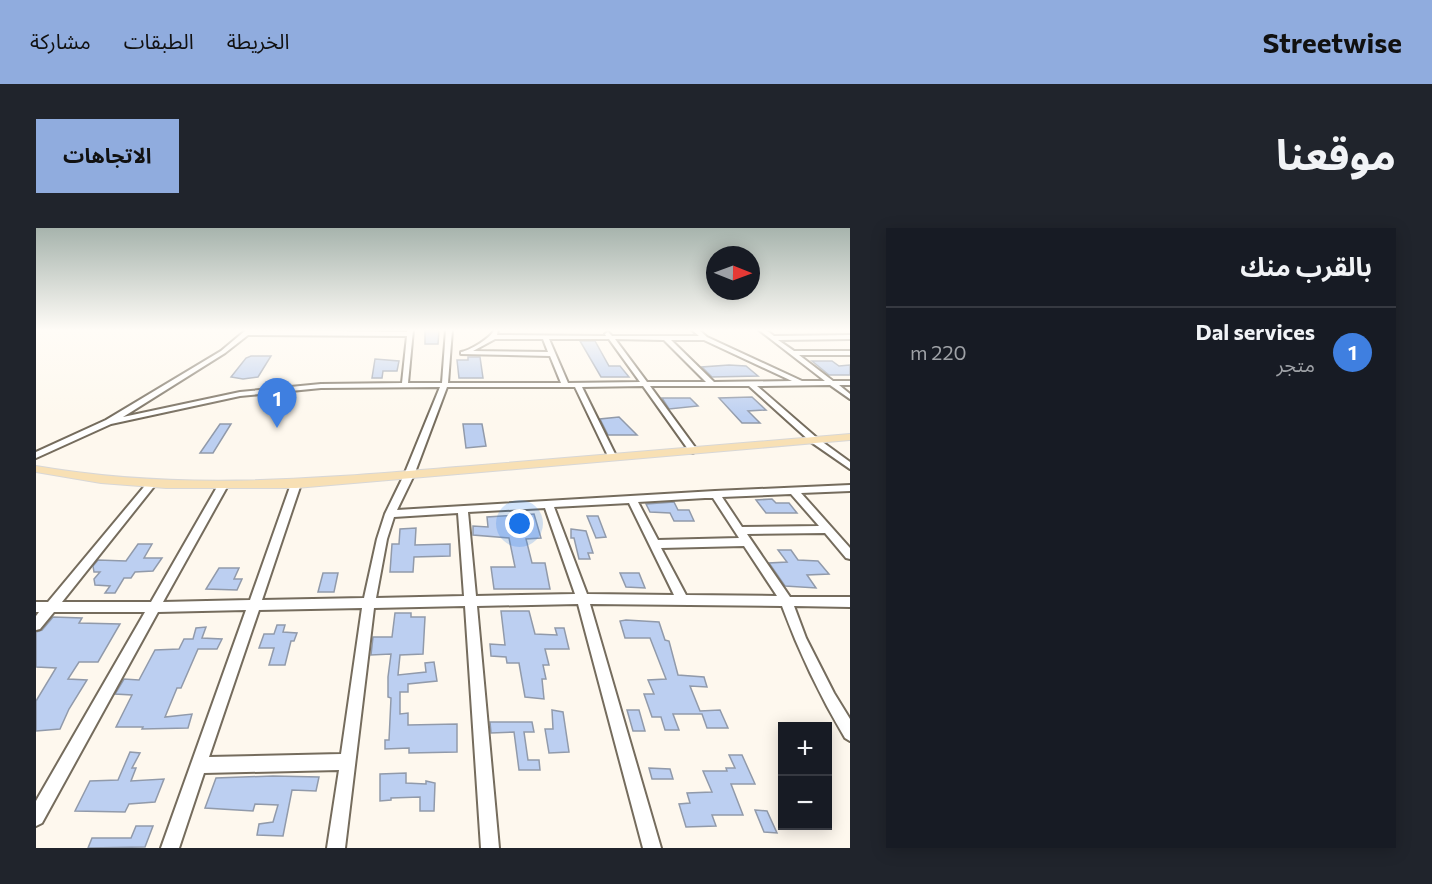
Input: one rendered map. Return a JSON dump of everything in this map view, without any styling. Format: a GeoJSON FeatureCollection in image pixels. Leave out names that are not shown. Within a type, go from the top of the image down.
{"type":"FeatureCollection","features":[{"type":"Feature","properties":{"kind":"main road"},"geometry":{"type":"LineString","coordinates":[[36,469],[97,480],[222,487],[296,484],[850,437]]}},
{"type":"Feature","properties":{"kind":"street"},"geometry":{"type":"LineString","coordinates":[[36,456],[109,422],[212,359]]}},
{"type":"Feature","properties":{"kind":"street"},"geometry":{"type":"LineString","coordinates":[[405,384],[407,359]]}},
{"type":"Feature","properties":{"kind":"street"},"geometry":{"type":"LineString","coordinates":[[336,848],[369,603],[382,538],[444,384],[448,359]]}},
{"type":"Feature","properties":{"kind":"street"},"geometry":{"type":"LineString","coordinates":[[554,359],[565,384]]}},
{"type":"Feature","properties":{"kind":"street"},"geometry":{"type":"LineString","coordinates":[[626,359],[693,450]]}},
{"type":"Feature","properties":{"kind":"street"},"geometry":{"type":"LineString","coordinates":[[687,359],[711,383]]}},
{"type":"Feature","properties":{"kind":"street"},"geometry":{"type":"LineString","coordinates":[[750,359],[802,383]]}},
{"type":"Feature","properties":{"kind":"street"},"geometry":{"type":"LineString","coordinates":[[800,359],[850,397]]}},
{"type":"Feature","properties":{"kind":"street"},"geometry":{"type":"LineString","coordinates":[[750,383],[814,440],[850,466]]}},
{"type":"Feature","properties":{"kind":"street"},"geometry":{"type":"LineString","coordinates":[[109,422],[240,394],[321,386],[850,383]]}},
{"type":"Feature","properties":{"kind":"street"},"geometry":{"type":"LineString","coordinates":[[577,384],[612,456]]}},
{"type":"Feature","properties":{"kind":"street"},"geometry":{"type":"LineString","coordinates":[[36,625],[151,484]]}},
{"type":"Feature","properties":{"kind":"street"},"geometry":{"type":"LineString","coordinates":[[170,848],[296,484]]}},
{"type":"Feature","properties":{"kind":"street"},"geometry":{"type":"LineString","coordinates":[[36,818],[222,487]]}},
{"type":"Feature","properties":{"kind":"street"},"geometry":{"type":"LineString","coordinates":[[390,514],[850,488]]}},
{"type":"Feature","properties":{"kind":"street"},"geometry":{"type":"LineString","coordinates":[[794,491],[850,555]]}},
{"type":"Feature","properties":{"kind":"street"},"geometry":{"type":"LineString","coordinates":[[715,494],[786,601],[800,638],[829,698],[850,733]]}},
{"type":"Feature","properties":{"kind":"street"},"geometry":{"type":"LineString","coordinates":[[633,501],[682,600]]}},
{"type":"Feature","properties":{"kind":"street"},"geometry":{"type":"LineString","coordinates":[[549,506],[583,599],[652,848]]}},
{"type":"Feature","properties":{"kind":"street"},"geometry":{"type":"LineString","coordinates":[[463,510],[490,848]]}},
{"type":"Feature","properties":{"kind":"street"},"geometry":{"type":"LineString","coordinates":[[740,531],[828,529]]}},
{"type":"Feature","properties":{"kind":"street"},"geometry":{"type":"LineString","coordinates":[[654,544],[747,543]]}},
{"type":"Feature","properties":{"kind":"street"},"geometry":{"type":"LineString","coordinates":[[36,607],[156,608],[583,599],[850,602]]}},
{"type":"Feature","properties":{"kind":"street"},"geometry":{"type":"LineString","coordinates":[[199,765],[347,762]]}},
{"type":"Feature","properties":{"kind":"building"},"geometry":{"type":"Polygon","coordinates":[[[245,359],[269,359],[258,377],[243,379],[231,377],[245,359]]]}},
{"type":"Feature","properties":{"kind":"building"},"geometry":{"type":"Polygon","coordinates":[[[375,359],[399,361],[397,371],[383,371],[382,378],[372,378],[375,359]]]}},
{"type":"Feature","properties":{"kind":"building"},"geometry":{"type":"Polygon","coordinates":[[[480,359],[483,378],[459,378],[457,360],[480,359]]]}},
{"type":"Feature","properties":{"kind":"building"},"geometry":{"type":"Polygon","coordinates":[[[590,359],[605,359],[609,366],[620,366],[629,377],[601,377],[590,359]]]}},
{"type":"Feature","properties":{"kind":"building"},"geometry":{"type":"Polygon","coordinates":[[[812,361],[832,361],[839,366],[850,365],[850,375],[829,375],[812,361]]]}},
{"type":"Feature","properties":{"kind":"building"},"geometry":{"type":"Polygon","coordinates":[[[746,366],[758,376],[712,377],[702,367],[746,366]]]}},
{"type":"Feature","properties":{"kind":"building"},"geometry":{"type":"Polygon","coordinates":[[[752,397],[766,410],[748,411],[760,423],[742,423],[719,398],[752,397]]]}},
{"type":"Feature","properties":{"kind":"building"},"geometry":{"type":"Polygon","coordinates":[[[662,398],[690,398],[698,406],[669,409],[662,398]]]}},
{"type":"Feature","properties":{"kind":"building"},"geometry":{"type":"Polygon","coordinates":[[[619,417],[637,435],[608,435],[600,419],[619,417]]]}},
{"type":"Feature","properties":{"kind":"building"},"geometry":{"type":"Polygon","coordinates":[[[220,424],[231,424],[213,453],[200,453],[220,424]]]}},
{"type":"Feature","properties":{"kind":"building"},"geometry":{"type":"Polygon","coordinates":[[[463,424],[482,424],[486,446],[466,448],[463,424]]]}},
{"type":"Feature","properties":{"kind":"building"},"geometry":{"type":"Polygon","coordinates":[[[772,499],[776,503],[789,503],[797,513],[766,513],[756,500],[772,499]]]}},
{"type":"Feature","properties":{"kind":"building"},"geometry":{"type":"Polygon","coordinates":[[[674,502],[678,510],[689,510],[694,521],[674,521],[670,513],[650,512],[646,504],[674,502]]]}},
{"type":"Feature","properties":{"kind":"building"},"geometry":{"type":"Polygon","coordinates":[[[534,514],[541,538],[526,539],[532,563],[545,563],[550,589],[494,589],[491,567],[515,567],[509,538],[473,535],[473,526],[488,527],[487,517],[534,514]]]}},
{"type":"Feature","properties":{"kind":"building"},"geometry":{"type":"Polygon","coordinates":[[[587,516],[598,516],[606,537],[596,538],[587,516]]]}},
{"type":"Feature","properties":{"kind":"building"},"geometry":{"type":"Polygon","coordinates":[[[416,528],[415,545],[450,544],[450,556],[414,557],[413,572],[390,572],[392,544],[399,544],[400,529],[416,528]]]}},
{"type":"Feature","properties":{"kind":"building"},"geometry":{"type":"Polygon","coordinates":[[[571,529],[586,531],[593,553],[588,553],[590,559],[579,559],[574,538],[571,538],[571,529]]]}},
{"type":"Feature","properties":{"kind":"building"},"geometry":{"type":"Polygon","coordinates":[[[138,544],[152,544],[144,558],[162,558],[153,571],[135,572],[131,578],[124,578],[115,593],[105,593],[110,586],[95,585],[94,579],[100,572],[94,572],[93,566],[98,560],[126,561],[138,544]]]}},
{"type":"Feature","properties":{"kind":"building"},"geometry":{"type":"Polygon","coordinates":[[[778,550],[791,550],[798,560],[818,561],[829,574],[807,575],[816,588],[785,586],[769,563],[787,562],[778,550]]]}},
{"type":"Feature","properties":{"kind":"building"},"geometry":{"type":"Polygon","coordinates":[[[219,568],[239,568],[234,579],[242,579],[237,590],[206,589],[219,568]]]}},
{"type":"Feature","properties":{"kind":"building"},"geometry":{"type":"Polygon","coordinates":[[[323,573],[338,573],[334,592],[318,592],[323,573]]]}},
{"type":"Feature","properties":{"kind":"building"},"geometry":{"type":"Polygon","coordinates":[[[620,573],[639,573],[645,588],[626,587],[620,573]]]}},
{"type":"Feature","properties":{"kind":"building"},"geometry":{"type":"Polygon","coordinates":[[[501,611],[529,611],[535,634],[557,635],[555,628],[564,628],[569,649],[545,649],[549,665],[543,665],[546,679],[542,679],[544,699],[525,697],[519,663],[507,663],[506,657],[491,656],[490,644],[505,645],[501,611]]]}},
{"type":"Feature","properties":{"kind":"building"},"geometry":{"type":"Polygon","coordinates":[[[395,613],[411,613],[411,617],[425,617],[423,654],[400,655],[398,675],[426,672],[425,663],[434,662],[437,681],[408,684],[408,692],[400,692],[400,714],[408,713],[408,725],[457,724],[457,752],[409,753],[409,748],[385,749],[385,740],[389,740],[391,698],[388,697],[388,677],[391,654],[371,655],[373,637],[392,637],[395,613]]]}},
{"type":"Feature","properties":{"kind":"building"},"geometry":{"type":"Polygon","coordinates":[[[53,617],[82,618],[79,623],[120,624],[98,662],[79,662],[68,679],[87,680],[60,729],[36,731],[36,701],[56,668],[36,667],[36,632],[42,630],[53,617]]]}},
{"type":"Feature","properties":{"kind":"building"},"geometry":{"type":"Polygon","coordinates":[[[620,621],[659,622],[665,640],[669,641],[678,675],[704,677],[707,687],[690,686],[700,711],[720,710],[728,728],[707,728],[702,714],[673,714],[679,730],[665,730],[661,717],[652,717],[644,694],[654,694],[648,680],[666,679],[650,638],[625,638],[620,621]]]}},
{"type":"Feature","properties":{"kind":"building"},"geometry":{"type":"Polygon","coordinates":[[[277,625],[285,625],[283,632],[297,633],[294,641],[291,641],[285,665],[269,665],[274,648],[259,648],[264,634],[274,634],[277,625]]]}},
{"type":"Feature","properties":{"kind":"building"},"geometry":{"type":"Polygon","coordinates":[[[206,627],[202,638],[222,639],[217,649],[198,649],[181,688],[177,688],[165,717],[192,714],[188,728],[116,727],[132,695],[115,694],[124,679],[139,680],[155,650],[179,649],[184,639],[193,639],[196,628],[206,627]]]}},
{"type":"Feature","properties":{"kind":"building"},"geometry":{"type":"Polygon","coordinates":[[[552,710],[563,712],[569,752],[549,753],[545,729],[553,729],[552,710]]]}},
{"type":"Feature","properties":{"kind":"building"},"geometry":{"type":"Polygon","coordinates":[[[627,710],[639,710],[645,731],[633,731],[627,710]]]}},
{"type":"Feature","properties":{"kind":"building"},"geometry":{"type":"Polygon","coordinates":[[[490,722],[532,722],[534,732],[524,732],[528,760],[539,760],[540,770],[519,770],[514,732],[491,733],[490,722]]]}},
{"type":"Feature","properties":{"kind":"building"},"geometry":{"type":"Polygon","coordinates":[[[130,752],[140,753],[132,768],[136,768],[131,781],[164,779],[155,802],[129,804],[125,812],[75,811],[90,781],[118,780],[130,752]]]}},
{"type":"Feature","properties":{"kind":"building"},"geometry":{"type":"Polygon","coordinates":[[[729,755],[742,755],[755,784],[731,784],[743,815],[712,815],[716,826],[686,827],[679,804],[690,803],[687,793],[712,792],[703,771],[727,771],[726,768],[735,768],[729,755]]]}},
{"type":"Feature","properties":{"kind":"building"},"geometry":{"type":"Polygon","coordinates":[[[649,768],[670,769],[673,779],[652,779],[649,768]]]}},
{"type":"Feature","properties":{"kind":"building"},"geometry":{"type":"Polygon","coordinates":[[[406,773],[406,783],[426,784],[426,781],[435,783],[434,811],[420,811],[420,797],[391,798],[391,800],[380,801],[380,774],[406,773]]]}},
{"type":"Feature","properties":{"kind":"building"},"geometry":{"type":"Polygon","coordinates":[[[319,777],[316,791],[292,790],[283,836],[257,835],[259,824],[273,822],[278,805],[255,804],[253,811],[205,808],[216,778],[319,777]]]}},
{"type":"Feature","properties":{"kind":"building"},"geometry":{"type":"Polygon","coordinates":[[[755,810],[767,811],[777,833],[764,832],[755,810]]]}},
{"type":"Feature","properties":{"kind":"building"},"geometry":{"type":"Polygon","coordinates":[[[136,826],[153,826],[145,847],[88,848],[92,838],[131,838],[136,826]]]}},
{"type":"Feature","properties":{"kind":"place","name":"Dal services"},"geometry":{"type":"Point","coordinates":[277,428]}}]}
